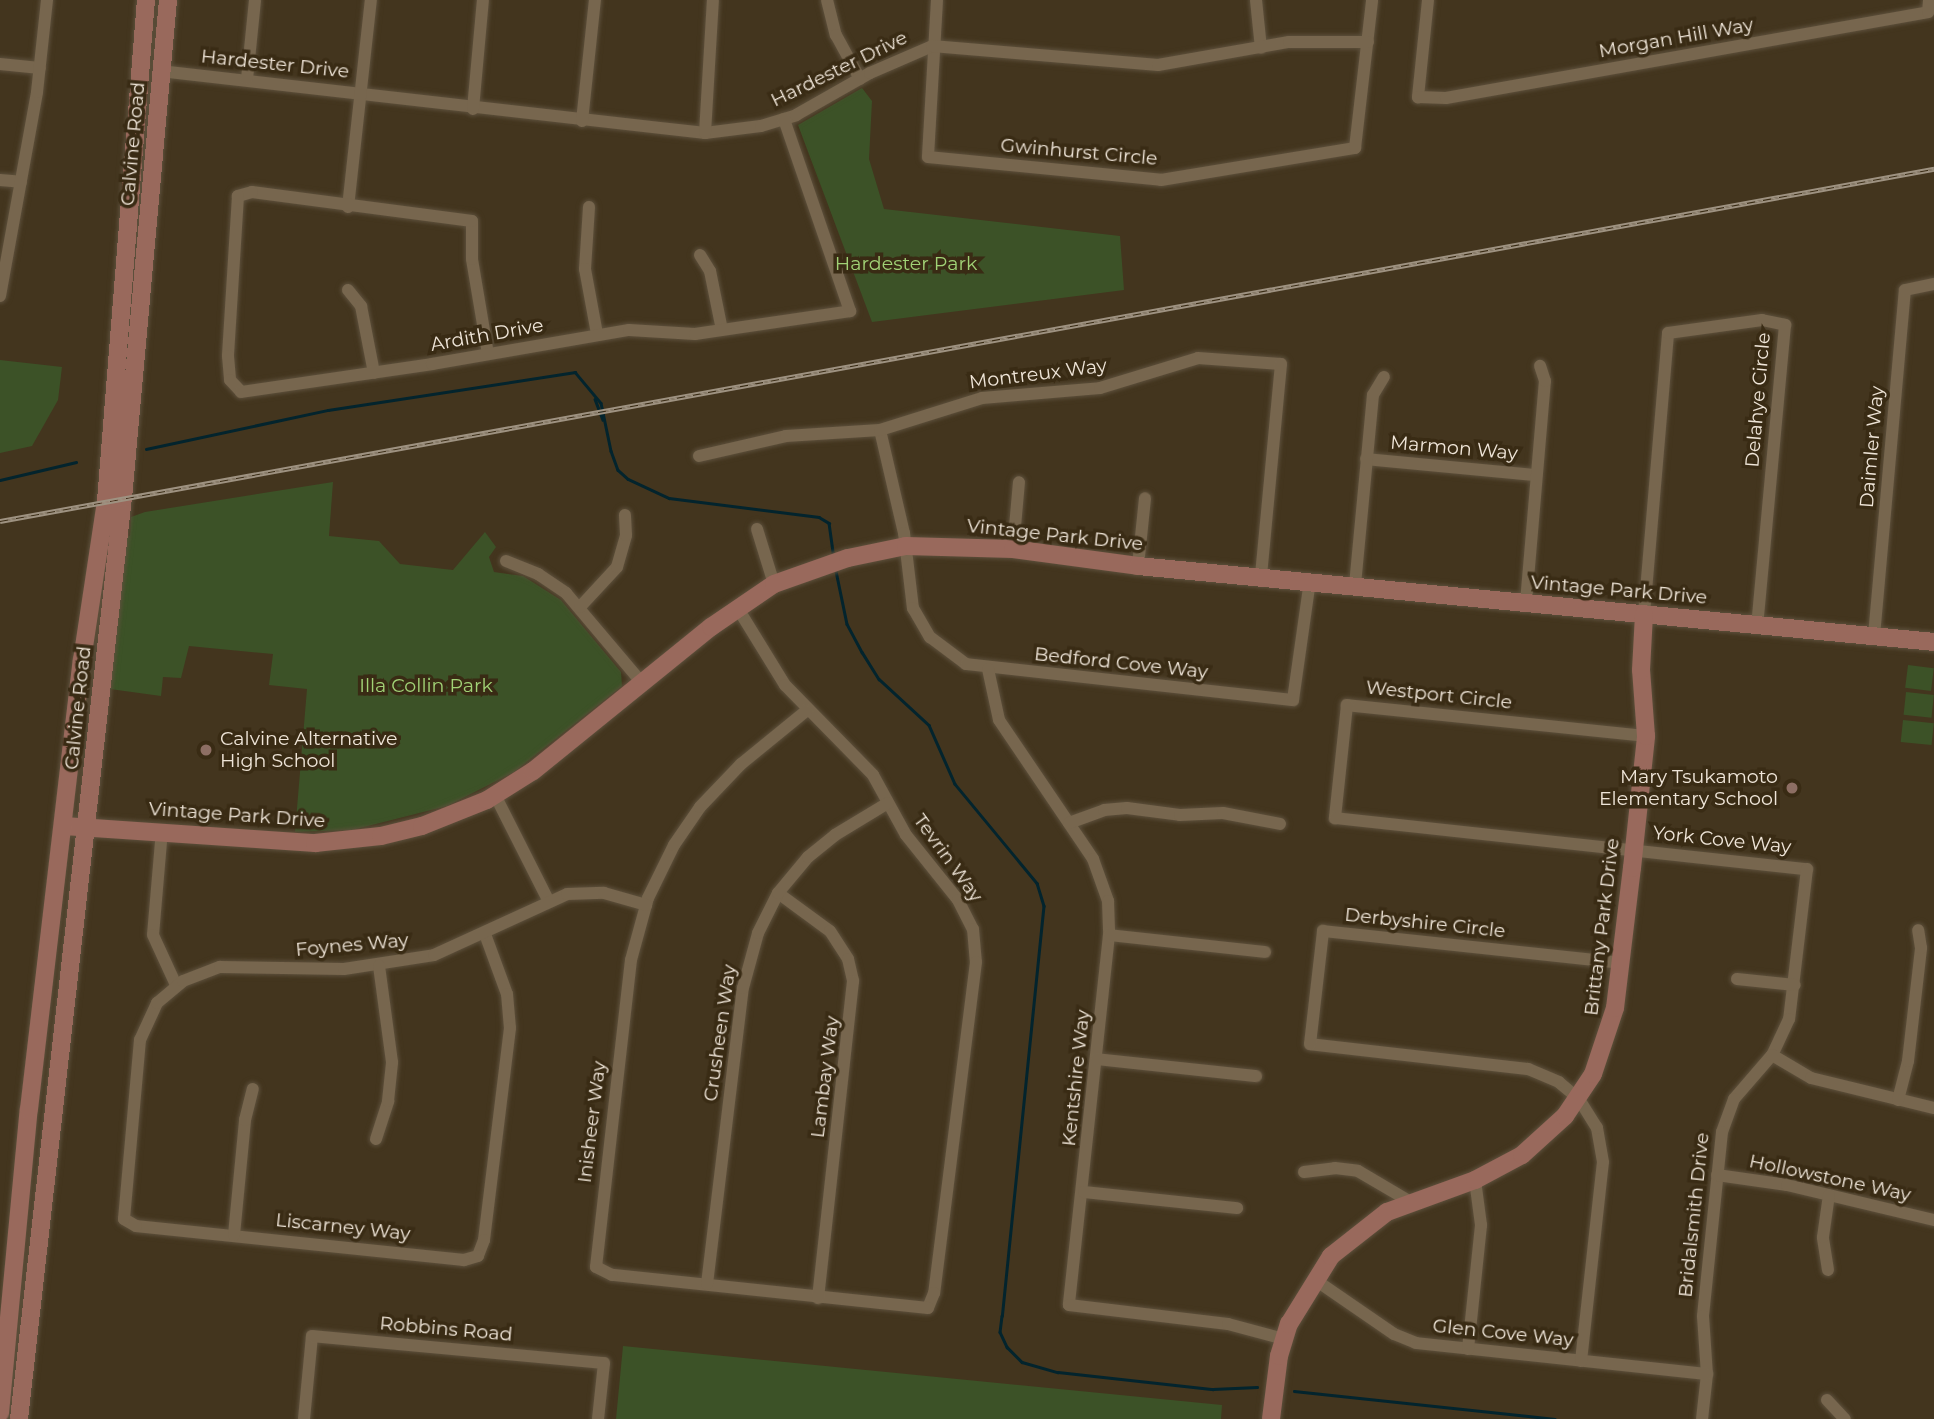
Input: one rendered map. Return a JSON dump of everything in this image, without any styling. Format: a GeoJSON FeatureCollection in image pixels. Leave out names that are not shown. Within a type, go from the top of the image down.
{"type":"FeatureCollection","features":[{"type":"Feature","properties":{"kind":"main road","name":"Calvine Road"},"geometry":{"type":"LineString","coordinates":[[0,1413],[29,1108],[106,500],[146,0]]}},
{"type":"Feature","properties":{"kind":"main road","name":"Calvine Road"},"geometry":{"type":"LineString","coordinates":[[19,1419],[123,498],[168,0]]}},
{"type":"Feature","properties":{"kind":"main road","name":"Vintage Park Drive"},"geometry":{"type":"LineString","coordinates":[[64,827],[162,830],[295,843],[358,840],[422,826],[495,795],[547,761],[737,607],[774,584],[848,558],[906,546],[1013,549],[1138,566],[1261,575],[1934,642]]}},
{"type":"Feature","properties":{"kind":"main road","name":"Brittany Park Drive"},"geometry":{"type":"LineString","coordinates":[[1271,1419],[1284,1339],[1314,1279],[1348,1239],[1409,1201],[1475,1180],[1541,1141],[1579,1098],[1610,1031],[1621,963],[1646,736],[1641,670],[1644,614]]}},
{"type":"Feature","properties":{"kind":"main road"},"geometry":{"type":"LineString","coordinates":[[40,1026],[46,1050],[48,1099],[55,1107]]}},
{"type":"Feature","properties":{"kind":"main road"},"geometry":{"type":"LineString","coordinates":[[29,1108],[38,1110],[42,1119],[40,1150],[46,1180]]}},
{"type":"Feature","properties":{"kind":"main road"},"geometry":{"type":"LineString","coordinates":[[12,1292],[22,1303],[19,1347],[25,1368]]}},
{"type":"Feature","properties":{"kind":"street"},"geometry":{"type":"LineString","coordinates":[[0,296],[40,68],[47,0]]}},
{"type":"Feature","properties":{"kind":"street"},"geometry":{"type":"LineString","coordinates":[[247,79],[255,0]]}},
{"type":"Feature","properties":{"kind":"street"},"geometry":{"type":"LineString","coordinates":[[371,0],[348,207],[472,221],[472,259],[488,354]]}},
{"type":"Feature","properties":{"kind":"street"},"geometry":{"type":"LineString","coordinates":[[473,109],[483,0]]}},
{"type":"Feature","properties":{"kind":"street"},"geometry":{"type":"LineString","coordinates":[[582,121],[595,0]]}},
{"type":"Feature","properties":{"kind":"street"},"geometry":{"type":"LineString","coordinates":[[705,133],[713,0]]}},
{"type":"Feature","properties":{"kind":"street"},"geometry":{"type":"LineString","coordinates":[[827,0],[836,35],[860,79]]}},
{"type":"Feature","properties":{"kind":"street"},"geometry":{"type":"LineString","coordinates":[[932,46],[937,0]]}},
{"type":"Feature","properties":{"kind":"street"},"geometry":{"type":"LineString","coordinates":[[1256,0],[1261,48]]}},
{"type":"Feature","properties":{"kind":"street"},"geometry":{"type":"LineString","coordinates":[[1368,42],[1372,0]]}},
{"type":"Feature","properties":{"kind":"street","name":"Morgan Hill Way"},"geometry":{"type":"LineString","coordinates":[[1428,0],[1418,97],[1457,97],[1928,12],[1930,0]]}},
{"type":"Feature","properties":{"kind":"street","name":"Hardester Drive"},"geometry":{"type":"LineString","coordinates":[[160,71],[247,79],[473,109],[705,133],[784,119],[860,79],[932,46],[1158,65],[1313,40],[1368,42]]}},
{"type":"Feature","properties":{"kind":"street","name":"Gwinhurst Circle"},"geometry":{"type":"LineString","coordinates":[[932,46],[928,157],[1161,180],[1355,148],[1368,42]]}},
{"type":"Feature","properties":{"kind":"street"},"geometry":{"type":"LineString","coordinates":[[0,64],[40,68]]}},
{"type":"Feature","properties":{"kind":"street","name":"Ardith Drive"},"geometry":{"type":"LineString","coordinates":[[348,207],[252,192],[238,196],[230,380],[233,387],[249,392],[597,334],[722,330],[849,311],[784,119]]}},
{"type":"Feature","properties":{"kind":"street"},"geometry":{"type":"LineString","coordinates":[[0,180],[21,182]]}},
{"type":"Feature","properties":{"kind":"street"},"geometry":{"type":"LineString","coordinates":[[589,207],[585,269],[597,334]]}},
{"type":"Feature","properties":{"kind":"street"},"geometry":{"type":"LineString","coordinates":[[701,256],[710,271],[722,330]]}},
{"type":"Feature","properties":{"kind":"street","name":"Daimler Way"},"geometry":{"type":"LineString","coordinates":[[1874,636],[1905,290],[1934,284]]}},
{"type":"Feature","properties":{"kind":"street"},"geometry":{"type":"LineString","coordinates":[[348,290],[361,306],[374,373]]}},
{"type":"Feature","properties":{"kind":"street","name":"Delahye Circle"},"geometry":{"type":"LineString","coordinates":[[1644,614],[1668,333],[1762,320],[1784,325],[1757,625]]}},
{"type":"Feature","properties":{"kind":"street","name":"Montreux Way"},"geometry":{"type":"LineString","coordinates":[[880,430],[982,398],[1100,388],[1198,358],[1281,364],[1261,575]]}},
{"type":"Feature","properties":{"kind":"street"},"geometry":{"type":"LineString","coordinates":[[1536,475],[1545,381],[1540,366]]}},
{"type":"Feature","properties":{"kind":"street"},"geometry":{"type":"LineString","coordinates":[[1366,459],[1373,395],[1384,377]]}},
{"type":"Feature","properties":{"kind":"street"},"geometry":{"type":"LineString","coordinates":[[699,456],[786,436],[880,430]]}},
{"type":"Feature","properties":{"kind":"street","name":"Bedford Cove Way"},"geometry":{"type":"LineString","coordinates":[[880,430],[906,546],[910,597],[923,628],[956,659],[988,669],[1293,700],[1310,580]]}},
{"type":"Feature","properties":{"kind":"street","name":"Marmon Way"},"geometry":{"type":"LineString","coordinates":[[1355,585],[1366,459],[1536,475],[1526,602]]}},
{"type":"Feature","properties":{"kind":"street"},"geometry":{"type":"LineString","coordinates":[[1013,549],[1019,482]]}},
{"type":"Feature","properties":{"kind":"street"},"geometry":{"type":"LineString","coordinates":[[1138,566],[1145,498]]}},
{"type":"Feature","properties":{"kind":"street"},"geometry":{"type":"LineString","coordinates":[[580,607],[617,567],[626,535],[625,515]]}},
{"type":"Feature","properties":{"kind":"street"},"geometry":{"type":"LineString","coordinates":[[757,529],[774,584]]}},
{"type":"Feature","properties":{"kind":"street"},"geometry":{"type":"LineString","coordinates":[[506,561],[538,574],[580,607],[642,683]]}},
{"type":"Feature","properties":{"kind":"street","name":"Tevrin Way"},"geometry":{"type":"LineString","coordinates":[[737,607],[765,657],[806,710],[873,775],[906,835],[965,909],[976,951],[934,1293],[928,1308]]}},
{"type":"Feature","properties":{"kind":"street","name":"Kentshire Way"},"geometry":{"type":"LineString","coordinates":[[988,669],[999,720],[1069,823],[1103,880],[1109,936],[1084,1192],[1069,1304],[1228,1324],[1284,1339]]}},
{"type":"Feature","properties":{"kind":"street","name":"Westport Circle"},"geometry":{"type":"LineString","coordinates":[[1633,850],[1335,818],[1348,705],[1646,736]]}},
{"type":"Feature","properties":{"kind":"street","name":"Inisheer Way"},"geometry":{"type":"LineString","coordinates":[[806,710],[741,764],[700,807],[668,856],[646,905],[631,960],[596,1267],[612,1275],[928,1308]]}},
{"type":"Feature","properties":{"kind":"street"},"geometry":{"type":"LineString","coordinates":[[495,795],[548,900]]}},
{"type":"Feature","properties":{"kind":"street","name":"Crusheen Way"},"geometry":{"type":"LineString","coordinates":[[707,1284],[745,977],[758,933],[778,893],[817,849],[888,803]]}},
{"type":"Feature","properties":{"kind":"street"},"geometry":{"type":"LineString","coordinates":[[1069,823],[1104,810],[1127,808],[1180,815],[1223,813],[1280,824]]}},
{"type":"Feature","properties":{"kind":"street"},"geometry":{"type":"LineString","coordinates":[[162,830],[153,935],[176,985]]}},
{"type":"Feature","properties":{"kind":"street","name":"York Cove Way"},"geometry":{"type":"LineString","coordinates":[[1633,850],[1807,869]]}},
{"type":"Feature","properties":{"kind":"street","name":"Bridalsmith Drive"},"geometry":{"type":"LineString","coordinates":[[1702,1419],[1707,1374],[1703,1316],[1717,1175],[1729,1109],[1772,1055],[1789,1019],[1807,869]]}},
{"type":"Feature","properties":{"kind":"street","name":"Foynes Way"},"geometry":{"type":"LineString","coordinates":[[176,985],[220,967],[308,971],[379,966],[452,951],[548,900],[568,894],[604,892],[646,905]]}},
{"type":"Feature","properties":{"kind":"street","name":"Lambay Way"},"geometry":{"type":"LineString","coordinates":[[778,893],[830,931],[848,959],[853,981],[818,1298]]}},
{"type":"Feature","properties":{"kind":"street"},"geometry":{"type":"LineString","coordinates":[[1898,1100],[1908,1062],[1921,948],[1918,930]]}},
{"type":"Feature","properties":{"kind":"street","name":"Derbyshire Circle"},"geometry":{"type":"LineString","coordinates":[[1579,1098],[1559,1082],[1528,1069],[1310,1044],[1322,931],[1621,963]]}},
{"type":"Feature","properties":{"kind":"street","name":"Liscarney Way"},"geometry":{"type":"LineString","coordinates":[[176,985],[157,1003],[140,1041],[122,1206],[124,1219],[136,1226],[464,1260],[478,1256],[484,1240],[510,1028],[507,994],[485,934]]}},
{"type":"Feature","properties":{"kind":"street"},"geometry":{"type":"LineString","coordinates":[[1109,936],[1265,952]]}},
{"type":"Feature","properties":{"kind":"street"},"geometry":{"type":"LineString","coordinates":[[376,1139],[388,1101],[392,1062],[379,966]]}},
{"type":"Feature","properties":{"kind":"street"},"geometry":{"type":"LineString","coordinates":[[1737,979],[1795,985]]}},
{"type":"Feature","properties":{"kind":"street"},"geometry":{"type":"LineString","coordinates":[[1772,1055],[1811,1078],[1934,1108]]}},
{"type":"Feature","properties":{"kind":"street"},"geometry":{"type":"LineString","coordinates":[[1096,1059],[1256,1076]]}},
{"type":"Feature","properties":{"kind":"street"},"geometry":{"type":"LineString","coordinates":[[234,1235],[245,1120],[253,1089]]}},
{"type":"Feature","properties":{"kind":"street"},"geometry":{"type":"LineString","coordinates":[[1579,1098],[1597,1128],[1603,1162],[1581,1361]]}},
{"type":"Feature","properties":{"kind":"street"},"geometry":{"type":"LineString","coordinates":[[1304,1172],[1335,1168],[1358,1171],[1409,1201]]}},
{"type":"Feature","properties":{"kind":"street","name":"Hollowstone Way"},"geometry":{"type":"LineString","coordinates":[[1717,1175],[1829,1195],[1934,1220]]}},
{"type":"Feature","properties":{"kind":"street"},"geometry":{"type":"LineString","coordinates":[[1468,1349],[1481,1225],[1475,1180]]}},
{"type":"Feature","properties":{"kind":"street"},"geometry":{"type":"LineString","coordinates":[[1084,1192],[1237,1208]]}},
{"type":"Feature","properties":{"kind":"street"},"geometry":{"type":"LineString","coordinates":[[1828,1270],[1823,1237],[1829,1195]]}},
{"type":"Feature","properties":{"kind":"street","name":"Glen Cove Way"},"geometry":{"type":"LineString","coordinates":[[1314,1279],[1405,1339],[1468,1349],[1707,1374]]}},
{"type":"Feature","properties":{"kind":"street","name":"Robbins Road"},"geometry":{"type":"LineString","coordinates":[[304,1419],[312,1336],[604,1363],[598,1419]]}},
{"type":"Feature","properties":{"kind":"street"},"geometry":{"type":"LineString","coordinates":[[1827,1400],[1845,1419]]}},
{"type":"Feature","properties":{"kind":"green space","name":"Hardester Park"},"geometry":{"type":"Polygon","coordinates":[[[862,88],[872,101],[869,159],[884,209],[1120,236],[1124,290],[872,322],[798,125],[862,88]]]}},
{"type":"Feature","properties":{"kind":"green space"},"geometry":{"type":"Polygon","coordinates":[[[0,360],[62,367],[58,400],[32,446],[0,453],[0,360]]]}},
{"type":"Feature","properties":{"kind":"green space","name":"Illa Collin Park"},"geometry":{"type":"Polygon","coordinates":[[[333,482],[329,536],[379,541],[400,564],[453,570],[485,532],[496,547],[489,557],[494,572],[523,576],[561,600],[621,672],[622,686],[514,772],[447,806],[352,830],[295,832],[307,689],[269,685],[273,654],[189,646],[181,678],[163,677],[161,696],[110,689],[126,535],[130,536],[131,517],[145,512],[333,482]]]}},
{"type":"Feature","properties":{"kind":"green space"},"geometry":{"type":"Polygon","coordinates":[[[1908,665],[1934,668],[1931,691],[1905,688],[1908,665]]]}},
{"type":"Feature","properties":{"kind":"green space"},"geometry":{"type":"Polygon","coordinates":[[[1906,692],[1934,695],[1931,718],[1904,715],[1906,692]]]}},
{"type":"Feature","properties":{"kind":"green space"},"geometry":{"type":"Polygon","coordinates":[[[1903,720],[1934,723],[1932,745],[1901,742],[1903,720]]]}},
{"type":"Feature","properties":{"kind":"green space"},"geometry":{"type":"Polygon","coordinates":[[[623,1346],[1222,1405],[1221,1419],[616,1419],[623,1346]]]}},
{"type":"Feature","properties":{"kind":"waterway"},"geometry":{"type":"LineString","coordinates":[[146,449],[328,410],[575,372],[601,403],[611,451],[618,470],[628,479],[669,498],[819,517],[829,523],[834,558]]}},
{"type":"Feature","properties":{"kind":"waterway"},"geometry":{"type":"LineString","coordinates":[[595,399],[603,420]]}},
{"type":"Feature","properties":{"kind":"waterway"},"geometry":{"type":"LineString","coordinates":[[0,480],[76,462]]}},
{"type":"Feature","properties":{"kind":"waterway"},"geometry":{"type":"LineString","coordinates":[[836,571],[847,624],[862,652],[879,679],[929,725],[955,784],[1037,883],[1044,906],[1000,1332],[1007,1347],[1022,1362],[1058,1372],[1213,1389],[1257,1387]]}},
{"type":"Feature","properties":{"kind":"waterway"},"geometry":{"type":"LineString","coordinates":[[1294,1391],[1555,1419]]}},
{"type":"Feature","properties":{"kind":"railway"},"geometry":{"type":"LineString","coordinates":[[0,521],[1934,169]]}},
{"type":"Feature","properties":{"kind":"place","name":"Calvine Alternative High School"},"geometry":{"type":"Point","coordinates":[206,750]}},
{"type":"Feature","properties":{"kind":"place","name":"Mary Tsukamoto Elementary School"},"geometry":{"type":"Point","coordinates":[1792,788]}}]}
